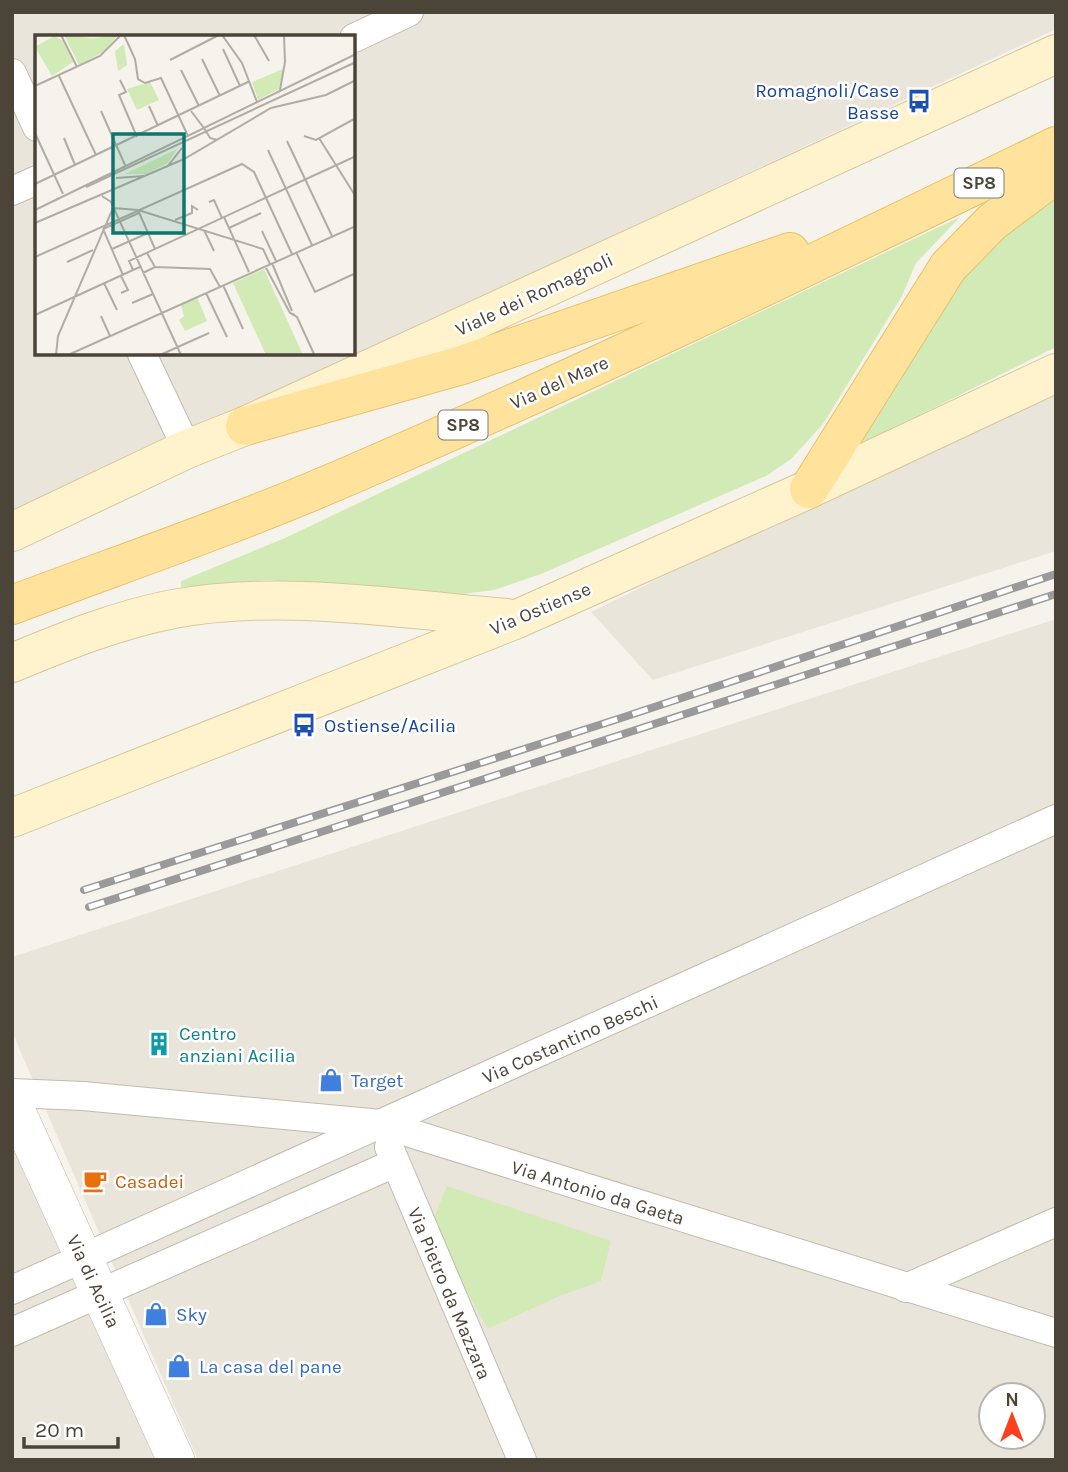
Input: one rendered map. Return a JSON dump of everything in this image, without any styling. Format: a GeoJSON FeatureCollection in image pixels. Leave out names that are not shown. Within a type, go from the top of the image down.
{"type":"FeatureCollection","features":[{"type":"Feature","properties":{"kind":"main road","name":"Viale dei Romagnoli"},"geometry":{"type":"LineString","coordinates":[[12,532],[187,449],[245,426],[1056,54]]}},
{"type":"Feature","properties":{"kind":"main road","name":"Via del Mare"},"geometry":{"type":"LineString","coordinates":[[12,605],[339,480],[609,360],[1056,146]]}},
{"type":"Feature","properties":{"kind":"main road"},"geometry":{"type":"LineString","coordinates":[[809,489],[948,267],[992,222],[1056,174]]}},
{"type":"Feature","properties":{"kind":"main road"},"geometry":{"type":"LineString","coordinates":[[245,426],[462,365],[729,271],[903,220]]}},
{"type":"Feature","properties":{"kind":"main road","name":"Via Ostiense"},"geometry":{"type":"LineString","coordinates":[[12,818],[517,619],[809,489],[1056,373]]}},
{"type":"Feature","properties":{"kind":"main road"},"geometry":{"type":"LineString","coordinates":[[12,663],[125,620],[176,609],[230,602],[307,602],[517,619]]}},
{"type":"Feature","properties":{"kind":"street"},"geometry":{"type":"LineString","coordinates":[[360,27],[409,12]]}},
{"type":"Feature","properties":{"kind":"street"},"geometry":{"type":"LineString","coordinates":[[12,73],[35,123]]}},
{"type":"Feature","properties":{"kind":"street"},"geometry":{"type":"LineString","coordinates":[[12,191],[35,181]]}},
{"type":"Feature","properties":{"kind":"street"},"geometry":{"type":"LineString","coordinates":[[142,355],[187,449]]}},
{"type":"Feature","properties":{"kind":"street"},"geometry":{"type":"LineString","coordinates":[[12,831],[58,802]]}},
{"type":"Feature","properties":{"kind":"street","name":"Via Costantino Beschi"},"geometry":{"type":"LineString","coordinates":[[12,1290],[1056,819]]}},
{"type":"Feature","properties":{"kind":"street","name":"Via Antonio da Gaeta"},"geometry":{"type":"LineString","coordinates":[[12,1093],[131,1100],[381,1124],[906,1289],[1056,1333]]}},
{"type":"Feature","properties":{"kind":"street","name":"Via di Acilia"},"geometry":{"type":"LineString","coordinates":[[12,1101],[176,1460]]}},
{"type":"Feature","properties":{"kind":"street","name":"Via Pietro da Mazzara"},"geometry":{"type":"LineString","coordinates":[[381,1124],[395,1163],[522,1460]]}},
{"type":"Feature","properties":{"kind":"street"},"geometry":{"type":"LineString","coordinates":[[12,1332],[395,1163]]}},
{"type":"Feature","properties":{"kind":"street"},"geometry":{"type":"LineString","coordinates":[[906,1289],[1056,1222]]}},
{"type":"Feature","properties":{"kind":"shaded area"},"geometry":{"type":"Polygon","coordinates":[[[12,12],[1056,12],[1056,29],[12,516],[12,12]]]}},
{"type":"Feature","properties":{"kind":"shaded area"},"geometry":{"type":"Polygon","coordinates":[[[1056,383],[1056,551],[653,680],[591,612],[1056,383]]]}},
{"type":"Feature","properties":{"kind":"shaded area"},"geometry":{"type":"Polygon","coordinates":[[[1056,619],[1056,1460],[198,1460],[12,1029],[12,957],[1056,619]]]}},
{"type":"Feature","properties":{"kind":"shaded area"},"geometry":{"type":"Polygon","coordinates":[[[12,1101],[177,1460],[12,1460],[12,1101]]]}},
{"type":"Feature","properties":{"kind":"green space"},"geometry":{"type":"Polygon","coordinates":[[[1056,191],[1056,347],[857,446],[969,259],[1056,191]]]}},
{"type":"Feature","properties":{"kind":"green space"},"geometry":{"type":"Polygon","coordinates":[[[960,217],[916,263],[902,296],[823,424],[791,459],[766,476],[541,574],[494,590],[454,595],[269,580],[181,587],[181,581],[285,538],[960,217]]]}},
{"type":"Feature","properties":{"kind":"green space"},"geometry":{"type":"Polygon","coordinates":[[[447,1186],[611,1241],[601,1281],[557,1297],[488,1329],[430,1227],[447,1186]]]}},
{"type":"Feature","properties":{"kind":"railway"},"geometry":{"type":"LineString","coordinates":[[84,890],[621,718],[1056,574]]}},
{"type":"Feature","properties":{"kind":"railway"},"geometry":{"type":"LineString","coordinates":[[89,907],[1056,594]]}},
{"type":"Feature","properties":{"kind":"place","name":"Romagnoli/Case Basse"},"geometry":{"type":"Point","coordinates":[919,101]}},
{"type":"Feature","properties":{"kind":"place","name":"Ostiense/Acilia"},"geometry":{"type":"Point","coordinates":[304,725]}},
{"type":"Feature","properties":{"kind":"place","name":"Centro anziani Acilia"},"geometry":{"type":"Point","coordinates":[159,1044]}},
{"type":"Feature","properties":{"kind":"place","name":"Target"},"geometry":{"type":"Point","coordinates":[331,1080]}},
{"type":"Feature","properties":{"kind":"place","name":"Casadei"},"geometry":{"type":"Point","coordinates":[95,1181]}},
{"type":"Feature","properties":{"kind":"place","name":"Sky"},"geometry":{"type":"Point","coordinates":[156,1314]}},
{"type":"Feature","properties":{"kind":"place","name":"La casa del pane"},"geometry":{"type":"Point","coordinates":[179,1366]}}]}
